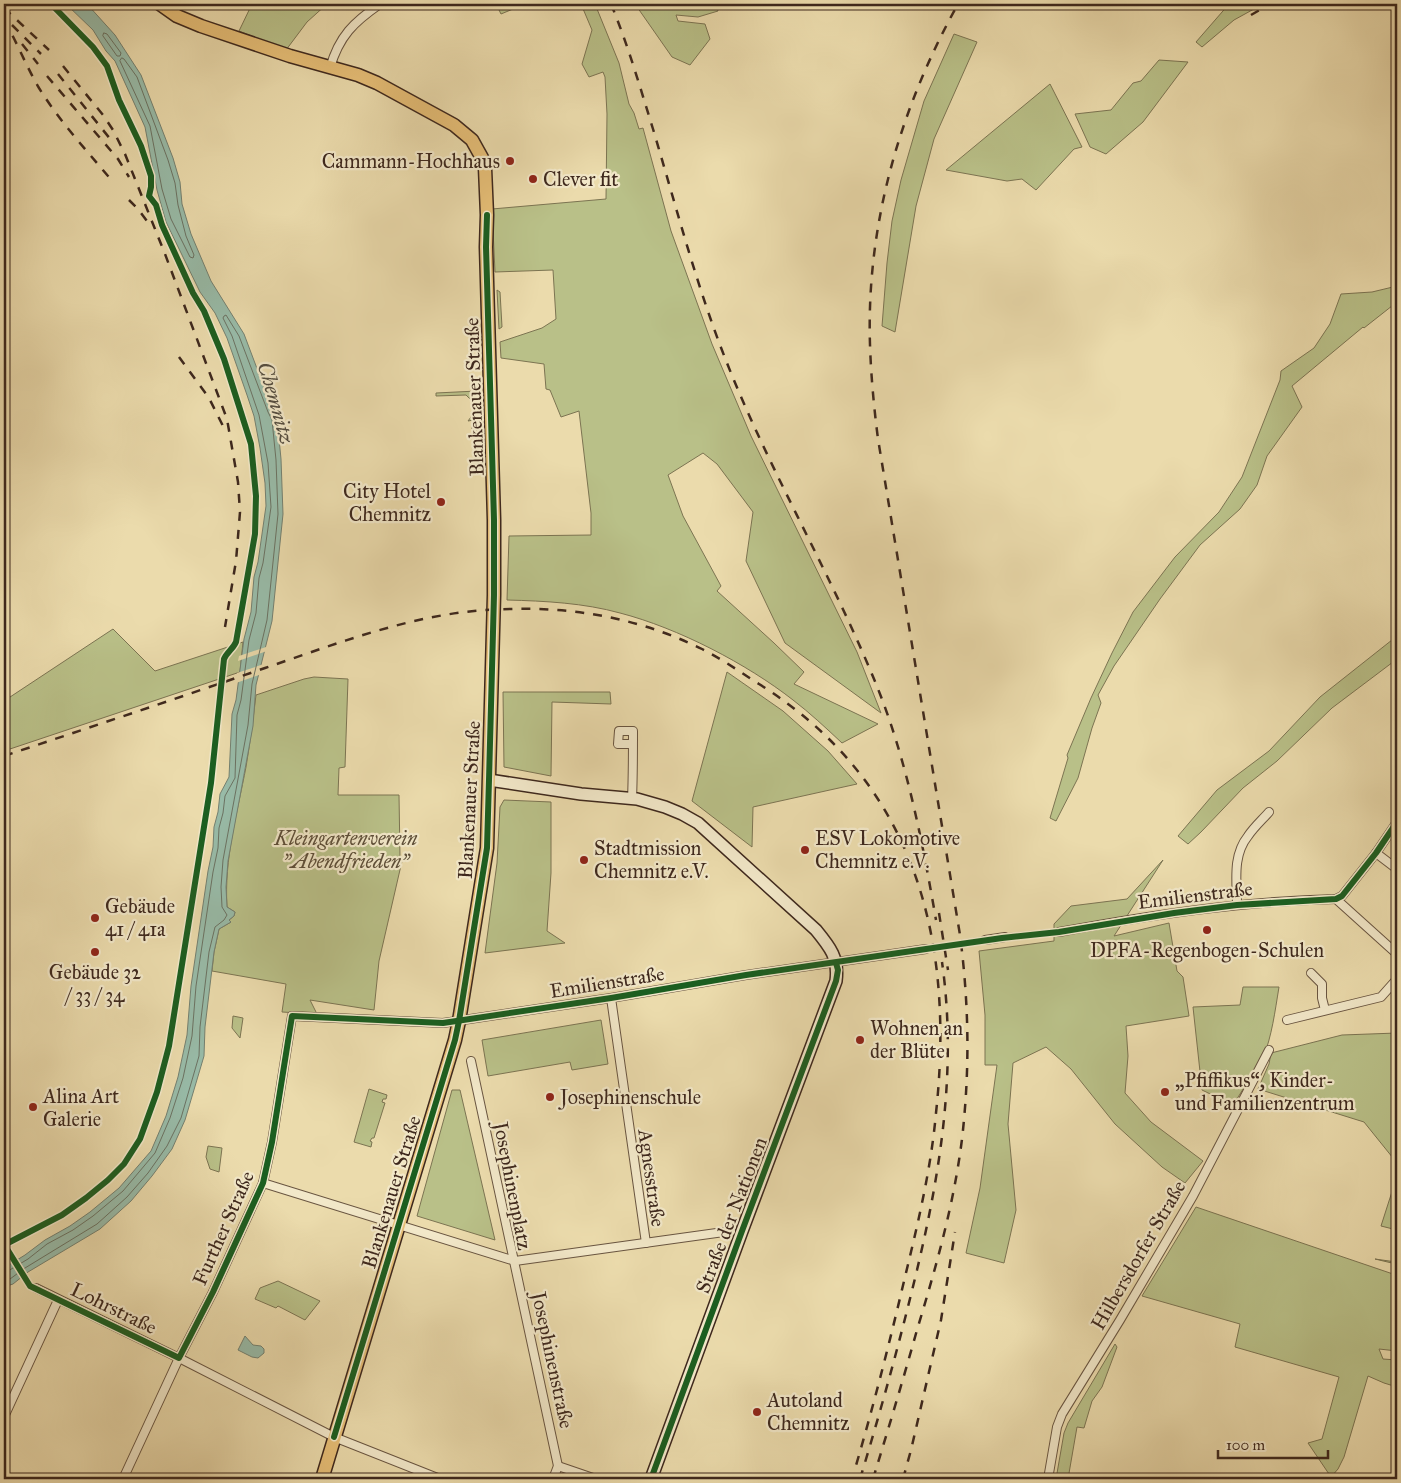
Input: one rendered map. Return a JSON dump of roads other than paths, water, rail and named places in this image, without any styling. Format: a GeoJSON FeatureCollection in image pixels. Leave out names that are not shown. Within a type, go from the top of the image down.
{"type":"FeatureCollection","features":[{"type":"Feature","properties":{"kind":"main road"},"geometry":{"type":"LineString","coordinates":[[160,4],[177,16],[201,26],[330,68]]}},
{"type":"Feature","properties":{"kind":"main road","name":"Blankenauer Straße"},"geometry":{"type":"LineString","coordinates":[[322,1479],[460,1021],[488,832],[494,595],[494,520],[486,247],[488,215],[485,168],[482,158],[472,140],[454,125],[369,79],[330,68]]}},
{"type":"Feature","properties":{"kind":"main road"},"geometry":{"type":"LineString","coordinates":[[489,780],[581,794],[632,799],[665,807],[698,822],[816,930],[829,945],[836,963]]}},
{"type":"Feature","properties":{"kind":"main road","name":"Straße der Nationen"},"geometry":{"type":"LineString","coordinates":[[651,1479],[836,981],[838,970],[836,963]]}},
{"type":"Feature","properties":{"kind":"street"},"geometry":{"type":"LineString","coordinates":[[330,68],[336,49],[345,34],[361,18],[380,4]]}},
{"type":"Feature","properties":{"kind":"street"},"geometry":{"type":"LineString","coordinates":[[632,799],[633,744]]}},
{"type":"Feature","properties":{"kind":"street","name":"Emilienstraße"},"geometry":{"type":"LineString","coordinates":[[1237,905],[1238,853],[1247,836],[1269,812]]}},
{"type":"Feature","properties":{"kind":"street"},"geometry":{"type":"LineString","coordinates":[[1397,822],[1376,853],[1342,896],[1336,899],[1397,954]]}},
{"type":"Feature","properties":{"kind":"street"},"geometry":{"type":"LineString","coordinates":[[1376,853],[1397,869]]}},
{"type":"Feature","properties":{"kind":"street","name":"Emilienstraße"},"geometry":{"type":"LineString","coordinates":[[1059,932],[1130,919],[1237,905],[1336,899]]}},
{"type":"Feature","properties":{"kind":"street"},"geometry":{"type":"LineString","coordinates":[[985,940],[1005,937]]}},
{"type":"Feature","properties":{"kind":"street","name":"Emilienstraße"},"geometry":{"type":"LineString","coordinates":[[292,1016],[443,1023],[746,975],[926,950]]}},
{"type":"Feature","properties":{"kind":"street"},"geometry":{"type":"LineString","coordinates":[[1311,973],[1322,984],[1322,998],[1325,1010]]}},
{"type":"Feature","properties":{"kind":"street"},"geometry":{"type":"LineString","coordinates":[[1287,1020],[1381,997],[1397,980]]}},
{"type":"Feature","properties":{"kind":"street","name":"Agnesstraße"},"geometry":{"type":"LineString","coordinates":[[610,998],[646,1243]]}},
{"type":"Feature","properties":{"kind":"street","name":"Further Straße"},"geometry":{"type":"LineString","coordinates":[[123,1479],[263,1183],[292,1016]]}},
{"type":"Feature","properties":{"kind":"street","name":"Hilbersdorfer Straße"},"geometry":{"type":"LineString","coordinates":[[1048,1479],[1057,1427],[1062,1414],[1193,1196],[1269,1050]]}},
{"type":"Feature","properties":{"kind":"street","name":"Josephinenplatz"},"geometry":{"type":"LineString","coordinates":[[263,1183],[515,1261],[471,1061]]}},
{"type":"Feature","properties":{"kind":"street"},"geometry":{"type":"LineString","coordinates":[[515,1261],[731,1231]]}},
{"type":"Feature","properties":{"kind":"street","name":"Josephinenstraße"},"geometry":{"type":"LineString","coordinates":[[515,1261],[558,1466]]}},
{"type":"Feature","properties":{"kind":"street","name":"Lohrstraße"},"geometry":{"type":"LineString","coordinates":[[36,1288],[334,1437],[440,1479]]}},
{"type":"Feature","properties":{"kind":"street"},"geometry":{"type":"LineString","coordinates":[[4,1418],[58,1300]]}},
{"type":"Feature","properties":{"kind":"street"},"geometry":{"type":"LineString","coordinates":[[553,1479],[558,1466],[596,1479]]}},
{"type":"Feature","properties":{"kind":"water"},"geometry":{"type":"Polygon","coordinates":[[[66,4],[87,4],[115,35],[141,75],[173,158],[180,182],[182,204],[191,234],[211,281],[244,334],[277,418],[283,514],[272,621],[256,685],[253,726],[228,861],[227,907],[235,912],[234,916],[229,920],[231,922],[219,929],[214,952],[205,1027],[204,1056],[185,1120],[172,1149],[131,1201],[100,1229],[28,1272],[13,1284],[4,1287],[4,1268],[45,1240],[70,1226],[119,1188],[151,1151],[166,1116],[178,1077],[187,1035],[191,986],[213,847],[214,827],[220,794],[229,777],[232,714],[236,700],[244,639],[251,612],[254,577],[266,506],[265,483],[254,416],[227,338],[215,313],[200,292],[166,222],[157,190],[145,127],[115,61],[106,51],[93,30],[66,4]]]}},
{"type":"Feature","properties":{"kind":"water"},"geometry":{"type":"Polygon","coordinates":[[[245,1336],[253,1345],[261,1346],[264,1349],[264,1353],[258,1358],[238,1350],[245,1336]]]}},
{"type":"Feature","properties":{"kind":"tunnel"},"geometry":{"type":"LineString","coordinates":[[1005,937],[1059,932]]}},
{"type":"Feature","properties":{"kind":"tunnel"},"geometry":{"type":"LineString","coordinates":[[926,949],[985,940]]}},
{"type":"Feature","properties":{"kind":"railway"},"geometry":{"type":"LineString","coordinates":[[611,4],[634,66],[696,273],[725,358],[760,439],[838,598],[885,708],[912,798],[936,920]]}},
{"type":"Feature","properties":{"kind":"railway"},"geometry":{"type":"LineString","coordinates":[[873,1479],[931,1283],[944,1235],[959,1163],[965,1113],[967,1012],[960,935],[878,439],[870,345],[870,300],[874,256],[891,168],[919,84],[958,4]]}},
{"type":"Feature","properties":{"kind":"railway"},"geometry":{"type":"LineString","coordinates":[[1251,15],[1270,4]]}},
{"type":"Feature","properties":{"kind":"railway"},"geometry":{"type":"LineString","coordinates":[[4,8],[49,50]]}},
{"type":"Feature","properties":{"kind":"railway"},"geometry":{"type":"LineString","coordinates":[[4,20],[34,80],[47,101],[113,182]]}},
{"type":"Feature","properties":{"kind":"railway"},"geometry":{"type":"LineString","coordinates":[[12,25],[41,54]]}},
{"type":"Feature","properties":{"kind":"railway"},"geometry":{"type":"LineString","coordinates":[[22,44],[38,64]]}},
{"type":"Feature","properties":{"kind":"railway"},"geometry":{"type":"LineString","coordinates":[[63,66],[103,115],[125,154],[227,419],[238,482],[240,512],[236,561],[225,627]]}},
{"type":"Feature","properties":{"kind":"railway"},"geometry":{"type":"LineString","coordinates":[[58,74],[111,140]]}},
{"type":"Feature","properties":{"kind":"railway"},"geometry":{"type":"LineString","coordinates":[[47,76],[118,159],[129,177]]}},
{"type":"Feature","properties":{"kind":"railway"},"geometry":{"type":"LineString","coordinates":[[129,200],[150,225]]}},
{"type":"Feature","properties":{"kind":"railway"},"geometry":{"type":"LineString","coordinates":[[179,357],[209,398],[223,426]]}},
{"type":"Feature","properties":{"kind":"railway"},"geometry":{"type":"LineString","coordinates":[[4,756],[316,650],[394,626],[447,615],[504,609],[562,610],[591,614],[619,619],[675,637],[724,661],[812,723],[855,768],[889,817],[913,870],[929,926],[938,986],[940,1048],[934,1134],[927,1175],[915,1236],[893,1328],[852,1479]]}},
{"type":"Feature","properties":{"kind":"railway"},"geometry":{"type":"LineString","coordinates":[[939,913],[948,970]]}},
{"type":"Feature","properties":{"kind":"railway"},"geometry":{"type":"LineString","coordinates":[[860,1479],[911,1297],[933,1194],[944,1118],[947,1079],[948,1040],[942,962]]}},
{"type":"Feature","properties":{"kind":"railway"},"geometry":{"type":"LineString","coordinates":[[903,1479],[941,1320],[955,1232]]}},
{"type":"Feature","properties":{"kind":"place","name":"Cammann-Hochhaus"},"geometry":{"type":"Point","coordinates":[510,161]}},
{"type":"Feature","properties":{"kind":"place","name":"Clever fit"},"geometry":{"type":"Point","coordinates":[533,179]}},
{"type":"Feature","properties":{"kind":"place","name":"City Hotel Chemnitz"},"geometry":{"type":"Point","coordinates":[441,502]}},
{"type":"Feature","properties":{"kind":"place","name":"ESV Lokomotive Chemnitz e.V."},"geometry":{"type":"Point","coordinates":[805,850]}},
{"type":"Feature","properties":{"kind":"place","name":"Stadtmission Chemnitz e.V."},"geometry":{"type":"Point","coordinates":[584,860]}},
{"type":"Feature","properties":{"kind":"place","name":"Gebäude 41 / 41a"},"geometry":{"type":"Point","coordinates":[95,918]}},
{"type":"Feature","properties":{"kind":"place","name":"DPFA-Regenbogen-Schulen"},"geometry":{"type":"Point","coordinates":[1207,930]}},
{"type":"Feature","properties":{"kind":"place","name":"Gebäude 32 / 33 / 34"},"geometry":{"type":"Point","coordinates":[95,952]}},
{"type":"Feature","properties":{"kind":"place","name":"Wohnen an der Blüte"},"geometry":{"type":"Point","coordinates":[860,1040]}},
{"type":"Feature","properties":{"kind":"place","name":"„Pfiffikus“, Kinder- und Familienzentrum"},"geometry":{"type":"Point","coordinates":[1165,1092]}},
{"type":"Feature","properties":{"kind":"place","name":"Josephinenschule"},"geometry":{"type":"Point","coordinates":[550,1097]}},
{"type":"Feature","properties":{"kind":"place","name":"Alina Art Galerie"},"geometry":{"type":"Point","coordinates":[33,1107]}},
{"type":"Feature","properties":{"kind":"place","name":"Autoland Chemnitz"},"geometry":{"type":"Point","coordinates":[757,1412]}},
{"type":"Feature","properties":{"kind":"water label","name":"Chemnitz"},"geometry":{"type":"Point","coordinates":[276,403]}},
{"type":"Feature","properties":{"kind":"park label","name":"Kleingartenverein \"Abendfrieden\""},"geometry":{"type":"Point","coordinates":[346,850]}}]}
